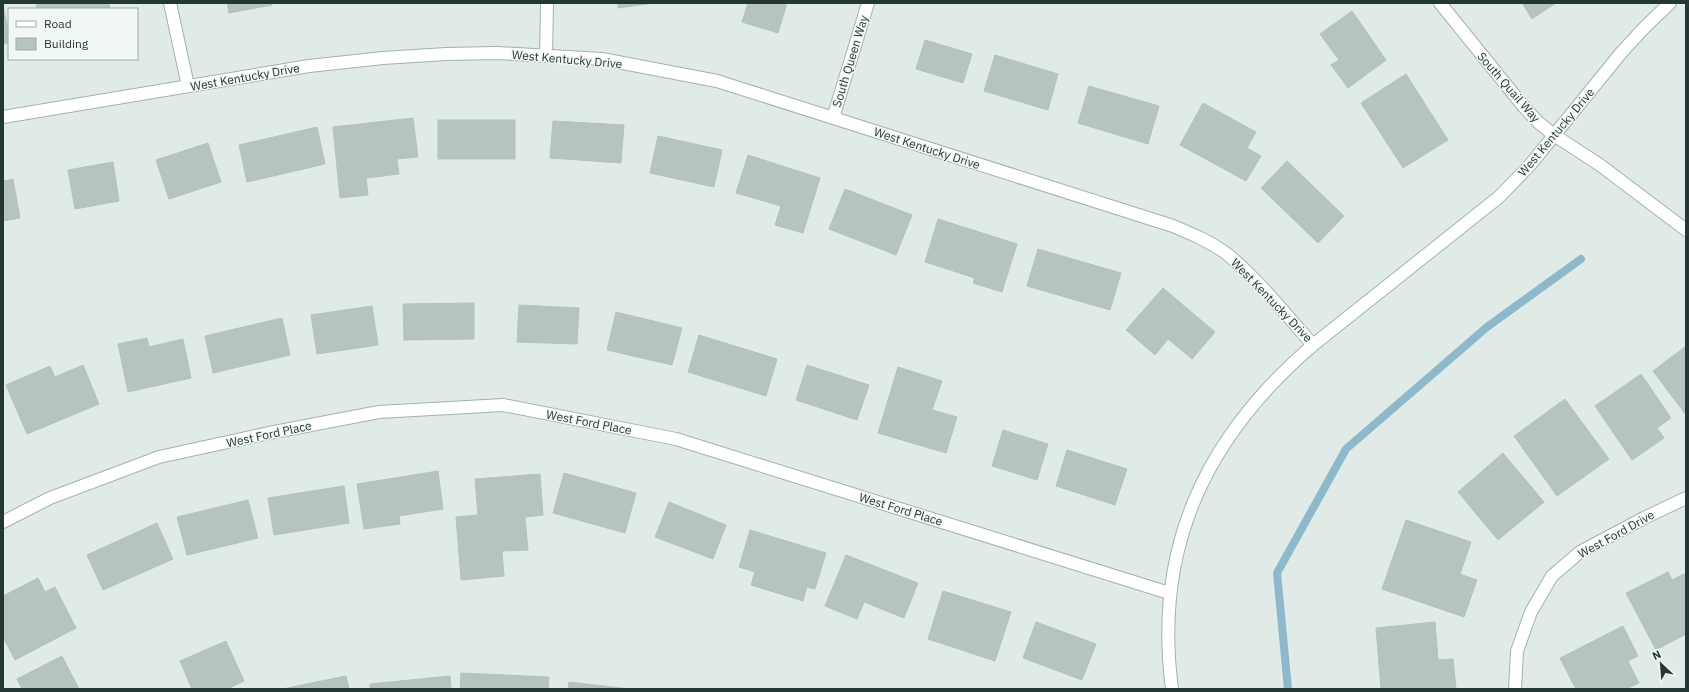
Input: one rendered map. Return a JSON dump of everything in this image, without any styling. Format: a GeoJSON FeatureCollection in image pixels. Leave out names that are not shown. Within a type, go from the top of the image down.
{"type":"FeatureCollection","features":[{"type":"Feature","properties":{"kind":"street"},"geometry":{"type":"LineString","coordinates":[[170,3],[188,86]]}},
{"type":"Feature","properties":{"kind":"street"},"geometry":{"type":"LineString","coordinates":[[546,56],[547,3]]}},
{"type":"Feature","properties":{"kind":"street","name":"South Queen Way"},"geometry":{"type":"LineString","coordinates":[[833,118],[868,3]]}},
{"type":"Feature","properties":{"kind":"street","name":"South Quail Way"},"geometry":{"type":"LineString","coordinates":[[1440,3],[1524,107],[1539,123],[1554,135],[1600,165],[1686,230]]}},
{"type":"Feature","properties":{"kind":"street","name":"West Kentucky Drive"},"geometry":{"type":"LineString","coordinates":[[3,117],[309,66],[383,58],[446,54],[498,53],[602,59],[717,81],[1167,224],[1202,239],[1226,254],[1246,271],[1313,345],[1499,197],[1530,165],[1643,28],[1670,3]]}},
{"type":"Feature","properties":{"kind":"street"},"geometry":{"type":"LineString","coordinates":[[1172,689],[1168,641],[1169,593],[1174,562],[1190,509],[1223,444],[1242,418],[1265,390],[1287,367],[1313,345]]}},
{"type":"Feature","properties":{"kind":"street","name":"West Ford Place"},"geometry":{"type":"LineString","coordinates":[[3,522],[50,498],[158,457],[269,433],[379,412],[503,405],[676,438],[1169,593]]}},
{"type":"Feature","properties":{"kind":"street","name":"West Ford Drive"},"geometry":{"type":"LineString","coordinates":[[1515,689],[1517,651],[1531,612],[1552,576],[1580,552],[1644,518],[1686,498]]}},
{"type":"Feature","properties":{"kind":"building"},"geometry":{"type":"Polygon","coordinates":[[[36,3],[109,3],[110,8],[37,8],[36,3]]]}},
{"type":"Feature","properties":{"kind":"building"},"geometry":{"type":"Polygon","coordinates":[[[227,3],[272,3],[272,5],[229,13],[227,3]]]}},
{"type":"Feature","properties":{"kind":"building"},"geometry":{"type":"Polygon","coordinates":[[[618,3],[654,3],[618,8],[618,3]]]}},
{"type":"Feature","properties":{"kind":"building"},"geometry":{"type":"Polygon","coordinates":[[[748,3],[787,3],[778,33],[742,22],[748,3]]]}},
{"type":"Feature","properties":{"kind":"building"},"geometry":{"type":"Polygon","coordinates":[[[1522,3],[1556,3],[1532,19],[1522,3]]]}},
{"type":"Feature","properties":{"kind":"building"},"geometry":{"type":"Polygon","coordinates":[[[3,5],[8,30],[8,43],[3,44],[3,5]]]}},
{"type":"Feature","properties":{"kind":"building"},"geometry":{"type":"Polygon","coordinates":[[[1352,11],[1386,60],[1348,88],[1331,65],[1339,60],[1320,34],[1352,11]]]}},
{"type":"Feature","properties":{"kind":"building"},"geometry":{"type":"Polygon","coordinates":[[[925,40],[972,54],[963,83],[916,69],[925,40]]]}},
{"type":"Feature","properties":{"kind":"building"},"geometry":{"type":"Polygon","coordinates":[[[995,55],[1058,74],[1048,110],[984,91],[995,55]]]}},
{"type":"Feature","properties":{"kind":"building"},"geometry":{"type":"Polygon","coordinates":[[[1406,74],[1448,140],[1403,168],[1361,103],[1406,74]]]}},
{"type":"Feature","properties":{"kind":"building"},"geometry":{"type":"Polygon","coordinates":[[[1089,86],[1159,106],[1148,144],[1078,123],[1089,86]]]}},
{"type":"Feature","properties":{"kind":"building"},"geometry":{"type":"Polygon","coordinates":[[[1203,103],[1256,132],[1247,148],[1261,156],[1246,181],[1180,145],[1203,103]]]}},
{"type":"Feature","properties":{"kind":"building"},"geometry":{"type":"Polygon","coordinates":[[[413,118],[418,157],[397,159],[399,174],[366,178],[368,195],[340,198],[333,127],[413,118]]]}},
{"type":"Feature","properties":{"kind":"building"},"geometry":{"type":"Polygon","coordinates":[[[438,120],[515,120],[515,159],[438,159],[438,120]]]}},
{"type":"Feature","properties":{"kind":"building"},"geometry":{"type":"Polygon","coordinates":[[[553,121],[624,125],[621,163],[550,158],[553,121]]]}},
{"type":"Feature","properties":{"kind":"building"},"geometry":{"type":"Polygon","coordinates":[[[317,127],[325,164],[247,182],[239,145],[317,127]]]}},
{"type":"Feature","properties":{"kind":"building"},"geometry":{"type":"Polygon","coordinates":[[[658,136],[722,150],[714,187],[650,173],[658,136]]]}},
{"type":"Feature","properties":{"kind":"building"},"geometry":{"type":"Polygon","coordinates":[[[208,143],[221,182],[169,199],[156,160],[208,143]]]}},
{"type":"Feature","properties":{"kind":"building"},"geometry":{"type":"Polygon","coordinates":[[[748,155],[820,178],[803,233],[775,225],[781,206],[736,193],[748,155]]]}},
{"type":"Feature","properties":{"kind":"building"},"geometry":{"type":"Polygon","coordinates":[[[1287,161],[1344,216],[1318,243],[1261,188],[1287,161]]]}},
{"type":"Feature","properties":{"kind":"building"},"geometry":{"type":"Polygon","coordinates":[[[113,162],[119,201],[75,209],[68,170],[113,162]]]}},
{"type":"Feature","properties":{"kind":"building"},"geometry":{"type":"Polygon","coordinates":[[[13,179],[20,218],[3,221],[3,181],[13,179]]]}},
{"type":"Feature","properties":{"kind":"building"},"geometry":{"type":"Polygon","coordinates":[[[845,189],[912,215],[896,255],[829,229],[845,189]]]}},
{"type":"Feature","properties":{"kind":"building"},"geometry":{"type":"Polygon","coordinates":[[[938,219],[1017,244],[1002,292],[973,283],[975,278],[925,262],[938,219]]]}},
{"type":"Feature","properties":{"kind":"building"},"geometry":{"type":"Polygon","coordinates":[[[1038,249],[1121,273],[1110,310],[1027,286],[1038,249]]]}},
{"type":"Feature","properties":{"kind":"building"},"geometry":{"type":"Polygon","coordinates":[[[1163,288],[1215,332],[1192,359],[1168,339],[1155,355],[1126,330],[1163,288]]]}},
{"type":"Feature","properties":{"kind":"building"},"geometry":{"type":"Polygon","coordinates":[[[474,303],[474,339],[404,340],[403,304],[474,303]]]}},
{"type":"Feature","properties":{"kind":"building"},"geometry":{"type":"Polygon","coordinates":[[[519,305],[579,308],[577,344],[517,342],[519,305]]]}},
{"type":"Feature","properties":{"kind":"building"},"geometry":{"type":"Polygon","coordinates":[[[372,306],[378,345],[317,354],[311,315],[372,306]]]}},
{"type":"Feature","properties":{"kind":"building"},"geometry":{"type":"Polygon","coordinates":[[[616,312],[682,328],[672,365],[607,350],[616,312]]]}},
{"type":"Feature","properties":{"kind":"building"},"geometry":{"type":"Polygon","coordinates":[[[282,318],[290,355],[213,373],[205,336],[282,318]]]}},
{"type":"Feature","properties":{"kind":"building"},"geometry":{"type":"Polygon","coordinates":[[[699,335],[777,359],[766,396],[688,372],[699,335]]]}},
{"type":"Feature","properties":{"kind":"building"},"geometry":{"type":"Polygon","coordinates":[[[147,338],[149,347],[183,339],[191,378],[128,392],[118,344],[147,338]]]}},
{"type":"Feature","properties":{"kind":"building"},"geometry":{"type":"Polygon","coordinates":[[[1686,346],[1686,415],[1653,371],[1686,346]]]}},
{"type":"Feature","properties":{"kind":"building"},"geometry":{"type":"Polygon","coordinates":[[[83,365],[99,404],[27,434],[6,385],[50,366],[55,377],[83,365]]]}},
{"type":"Feature","properties":{"kind":"building"},"geometry":{"type":"Polygon","coordinates":[[[807,365],[869,385],[857,420],[796,400],[807,365]]]}},
{"type":"Feature","properties":{"kind":"building"},"geometry":{"type":"Polygon","coordinates":[[[898,367],[942,381],[932,410],[957,417],[946,453],[878,433],[898,367]]]}},
{"type":"Feature","properties":{"kind":"building"},"geometry":{"type":"Polygon","coordinates":[[[1641,374],[1671,418],[1657,428],[1664,438],[1632,460],[1595,406],[1641,374]]]}},
{"type":"Feature","properties":{"kind":"building"},"geometry":{"type":"Polygon","coordinates":[[[1565,399],[1609,459],[1557,496],[1514,436],[1565,399]]]}},
{"type":"Feature","properties":{"kind":"building"},"geometry":{"type":"Polygon","coordinates":[[[1003,430],[1048,444],[1037,480],[992,466],[1003,430]]]}},
{"type":"Feature","properties":{"kind":"building"},"geometry":{"type":"Polygon","coordinates":[[[1067,450],[1127,469],[1115,505],[1056,486],[1067,450]]]}},
{"type":"Feature","properties":{"kind":"building"},"geometry":{"type":"Polygon","coordinates":[[[1503,453],[1544,502],[1498,540],[1458,492],[1503,453]]]}},
{"type":"Feature","properties":{"kind":"building"},"geometry":{"type":"Polygon","coordinates":[[[438,471],[443,509],[399,516],[400,524],[364,529],[357,484],[438,471]]]}},
{"type":"Feature","properties":{"kind":"building"},"geometry":{"type":"Polygon","coordinates":[[[564,473],[636,493],[625,533],[553,513],[564,473]]]}},
{"type":"Feature","properties":{"kind":"building"},"geometry":{"type":"Polygon","coordinates":[[[540,474],[543,515],[525,517],[528,550],[502,551],[504,576],[461,580],[456,517],[478,515],[475,479],[540,474]]]}},
{"type":"Feature","properties":{"kind":"building"},"geometry":{"type":"Polygon","coordinates":[[[344,486],[349,523],[274,535],[268,498],[344,486]]]}},
{"type":"Feature","properties":{"kind":"building"},"geometry":{"type":"Polygon","coordinates":[[[248,500],[258,538],[187,555],[177,517],[248,500]]]}},
{"type":"Feature","properties":{"kind":"building"},"geometry":{"type":"Polygon","coordinates":[[[669,502],[726,525],[713,559],[655,537],[669,502]]]}},
{"type":"Feature","properties":{"kind":"building"},"geometry":{"type":"Polygon","coordinates":[[[1406,520],[1471,542],[1460,574],[1477,580],[1464,617],[1382,589],[1406,520]]]}},
{"type":"Feature","properties":{"kind":"building"},"geometry":{"type":"Polygon","coordinates":[[[157,523],[173,559],[103,590],[87,555],[157,523]]]}},
{"type":"Feature","properties":{"kind":"building"},"geometry":{"type":"Polygon","coordinates":[[[750,530],[826,553],[815,589],[807,587],[803,601],[751,585],[755,572],[739,567],[750,530]]]}},
{"type":"Feature","properties":{"kind":"building"},"geometry":{"type":"Polygon","coordinates":[[[846,555],[918,583],[904,618],[864,602],[857,619],[825,606],[846,555]]]}},
{"type":"Feature","properties":{"kind":"building"},"geometry":{"type":"Polygon","coordinates":[[[1668,572],[1672,580],[1684,574],[1686,578],[1686,634],[1656,650],[1626,593],[1668,572]]]}},
{"type":"Feature","properties":{"kind":"building"},"geometry":{"type":"Polygon","coordinates":[[[38,578],[45,592],[55,587],[76,628],[15,660],[3,637],[3,596],[38,578]]]}},
{"type":"Feature","properties":{"kind":"building"},"geometry":{"type":"Polygon","coordinates":[[[943,591],[1011,612],[995,661],[928,639],[943,591]]]}},
{"type":"Feature","properties":{"kind":"building"},"geometry":{"type":"Polygon","coordinates":[[[1036,622],[1096,644],[1082,680],[1023,658],[1036,622]]]}},
{"type":"Feature","properties":{"kind":"building"},"geometry":{"type":"Polygon","coordinates":[[[1435,622],[1438,660],[1453,659],[1456,689],[1381,689],[1376,628],[1435,622]]]}},
{"type":"Feature","properties":{"kind":"building"},"geometry":{"type":"Polygon","coordinates":[[[1623,626],[1638,656],[1628,661],[1639,683],[1626,689],[1576,689],[1560,658],[1623,626]]]}},
{"type":"Feature","properties":{"kind":"building"},"geometry":{"type":"Polygon","coordinates":[[[226,641],[244,681],[227,689],[192,689],[180,661],[226,641]]]}},
{"type":"Feature","properties":{"kind":"building"},"geometry":{"type":"Polygon","coordinates":[[[62,656],[79,689],[22,689],[17,679],[62,656]]]}},
{"type":"Feature","properties":{"kind":"building"},"geometry":{"type":"Polygon","coordinates":[[[461,673],[549,677],[548,689],[460,689],[461,673]]]}},
{"type":"Feature","properties":{"kind":"building"},"geometry":{"type":"Polygon","coordinates":[[[346,676],[349,689],[287,689],[287,688],[346,676]]]}},
{"type":"Feature","properties":{"kind":"building"},"geometry":{"type":"Polygon","coordinates":[[[450,676],[451,689],[370,689],[370,684],[450,676]]]}},
{"type":"Feature","properties":{"kind":"building"},"geometry":{"type":"Polygon","coordinates":[[[569,682],[630,689],[568,689],[569,682]]]}},
{"type":"Feature","properties":{"kind":"waterway"},"geometry":{"type":"LineString","coordinates":[[1288,689],[1277,573],[1346,449],[1487,327],[1581,259]]}}]}
